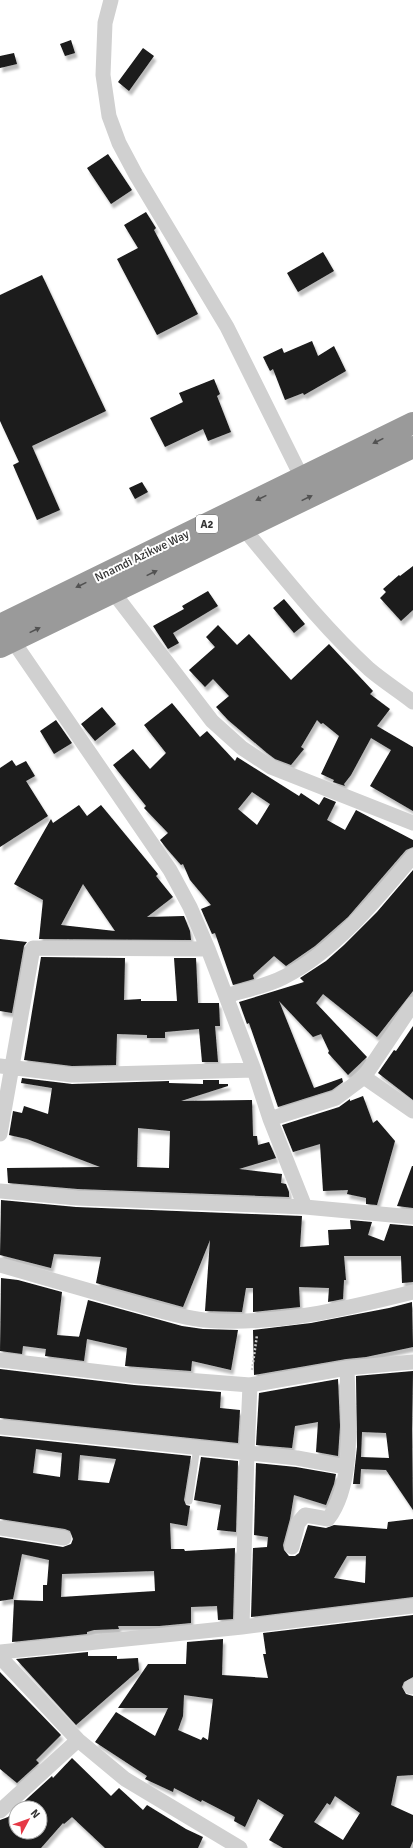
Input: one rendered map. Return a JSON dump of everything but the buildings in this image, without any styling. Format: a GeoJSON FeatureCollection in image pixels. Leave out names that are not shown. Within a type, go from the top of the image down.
{"type":"FeatureCollection","features":[{"type":"Feature","properties":{"kind":"highway","name":"Nnamdi Azikwe Way"},"geometry":{"type":"LineString","coordinates":[[4,638],[113,592],[240,520],[302,478],[413,423]]}},
{"type":"Feature","properties":{"kind":"highway","name":"Nnamdi Azikwe Way"},"geometry":{"type":"LineString","coordinates":[[4,638],[240,520],[413,447]]}},
{"type":"Feature","properties":{"kind":"street"},"geometry":{"type":"LineString","coordinates":[[111,0],[105,23],[104,75],[109,116],[119,143],[136,175],[227,327],[302,478]]}},
{"type":"Feature","properties":{"kind":"street"},"geometry":{"type":"LineString","coordinates":[[240,520],[319,618],[346,647],[371,670],[413,702]]}},
{"type":"Feature","properties":{"kind":"street"},"geometry":{"type":"LineString","coordinates":[[113,592],[212,721],[242,748],[271,767],[413,823]]}},
{"type":"Feature","properties":{"kind":"street"},"geometry":{"type":"LineString","coordinates":[[4,638],[170,870],[190,907],[208,949],[254,1070],[270,1119],[306,1207]]}},
{"type":"Feature","properties":{"kind":"street"},"geometry":{"type":"LineString","coordinates":[[226,996],[284,977],[306,964],[331,944],[378,898],[413,856]]}},
{"type":"Feature","properties":{"kind":"street"},"geometry":{"type":"LineString","coordinates":[[0,1134],[6,1067],[32,948],[208,949]]}},
{"type":"Feature","properties":{"kind":"street"},"geometry":{"type":"LineString","coordinates":[[270,1119],[336,1098],[364,1076],[413,1004]]}},
{"type":"Feature","properties":{"kind":"street"},"geometry":{"type":"LineString","coordinates":[[6,1067],[72,1075],[254,1070]]}},
{"type":"Feature","properties":{"kind":"street"},"geometry":{"type":"LineString","coordinates":[[364,1076],[413,1111]]}},
{"type":"Feature","properties":{"kind":"street"},"geometry":{"type":"LineString","coordinates":[[0,1192],[77,1198],[306,1207],[413,1217]]}},
{"type":"Feature","properties":{"kind":"street"},"geometry":{"type":"LineString","coordinates":[[0,1265],[171,1314],[204,1320],[259,1321],[345,1309],[413,1292]]}},
{"type":"Feature","properties":{"kind":"street"},"geometry":{"type":"LineString","coordinates":[[0,1360],[135,1376],[250,1384],[347,1368],[413,1362]]}},
{"type":"Feature","properties":{"kind":"street"},"geometry":{"type":"LineString","coordinates":[[292,1548],[298,1523],[305,1515],[328,1519],[333,1512],[342,1486],[349,1446],[347,1368]]}},
{"type":"Feature","properties":{"kind":"street"},"geometry":{"type":"LineString","coordinates":[[242,1627],[246,1453],[250,1384]]}},
{"type":"Feature","properties":{"kind":"street"},"geometry":{"type":"LineString","coordinates":[[0,1427],[297,1458],[346,1467]]}},
{"type":"Feature","properties":{"kind":"street"},"geometry":{"type":"LineString","coordinates":[[0,1528],[64,1538]]}},
{"type":"Feature","properties":{"kind":"street"},"geometry":{"type":"LineString","coordinates":[[0,1652],[242,1627],[413,1606]]}},
{"type":"Feature","properties":{"kind":"street"},"geometry":{"type":"LineString","coordinates":[[0,1657],[78,1740],[125,1778],[240,1848]]}},
{"type":"Feature","properties":{"kind":"street"},"geometry":{"type":"LineString","coordinates":[[3,1802],[78,1740]]}},
{"type":"Feature","properties":{"kind":"lane"},"geometry":{"type":"LineString","coordinates":[[190,1501],[197,1447]]}},
{"type":"Feature","properties":{"kind":"path"},"geometry":{"type":"LineString","coordinates":[[250,1384],[259,1321]]}}]}
